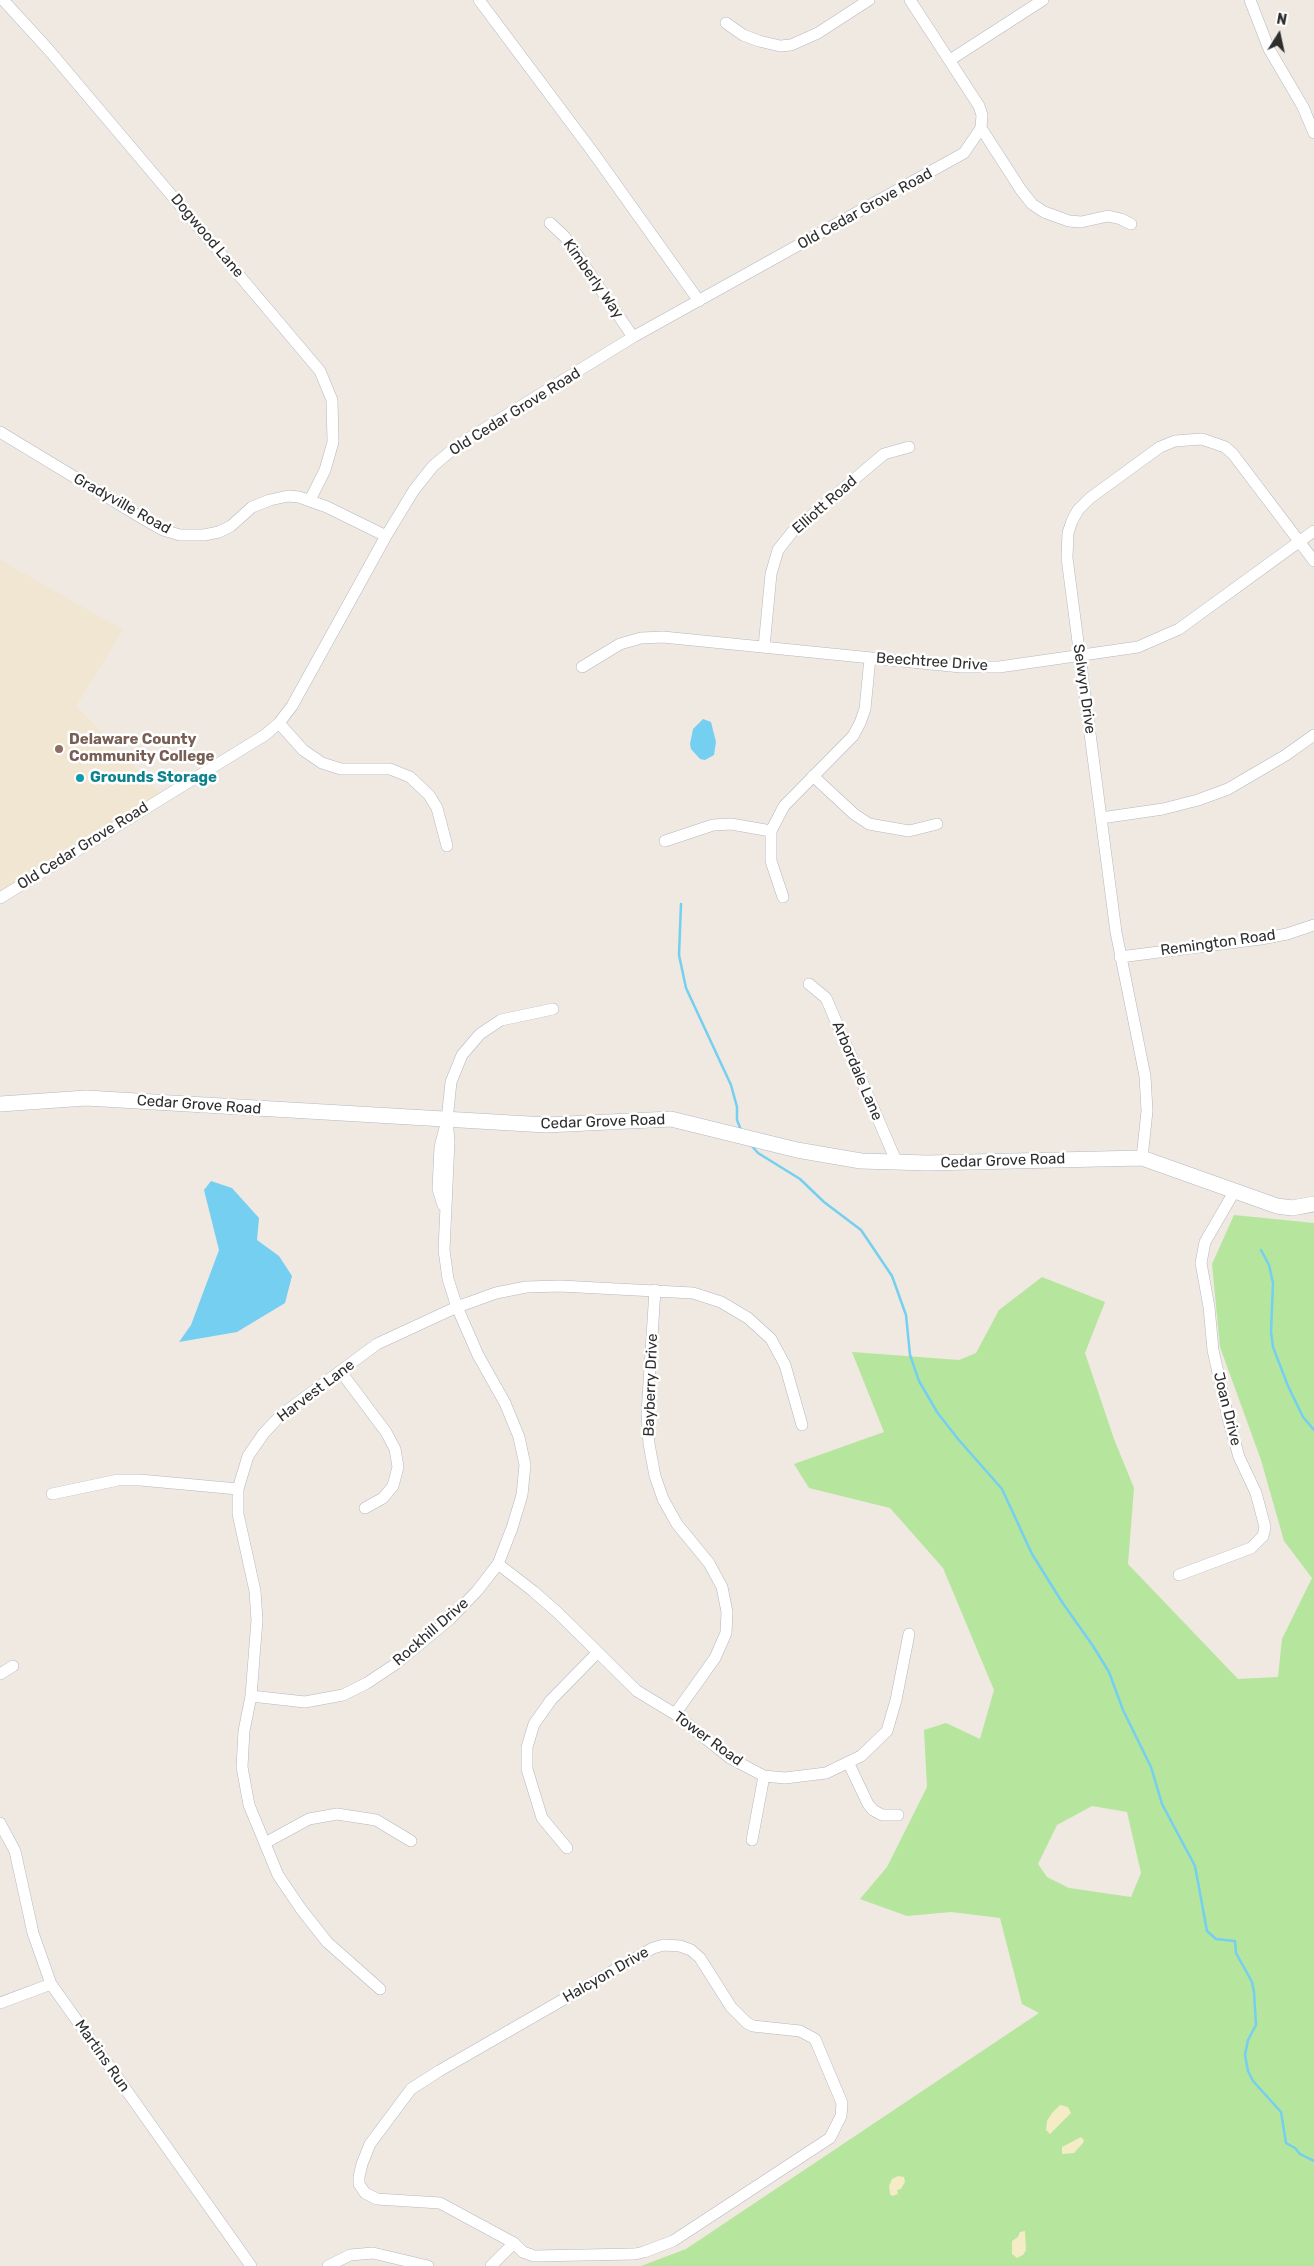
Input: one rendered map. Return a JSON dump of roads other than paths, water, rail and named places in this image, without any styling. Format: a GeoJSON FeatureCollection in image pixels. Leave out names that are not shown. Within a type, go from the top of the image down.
{"type":"FeatureCollection","features":[{"type":"Feature","properties":{"kind":"street","name":"Dogwood Lane"},"geometry":{"type":"LineString","coordinates":[[3,0],[48,49],[320,371],[332,400],[333,442],[325,470],[310,500]]}},
{"type":"Feature","properties":{"kind":"street"},"geometry":{"type":"LineString","coordinates":[[479,0],[592,151],[699,301]]}},
{"type":"Feature","properties":{"kind":"street"},"geometry":{"type":"LineString","coordinates":[[726,23],[743,35],[758,41],[780,46],[791,45],[811,37],[869,0]]}},
{"type":"Feature","properties":{"kind":"street"},"geometry":{"type":"LineString","coordinates":[[910,0],[979,106],[982,115],[981,128],[1032,204],[1044,212],[1069,221],[1081,222],[1108,216],[1131,224]]}},
{"type":"Feature","properties":{"kind":"street"},"geometry":{"type":"LineString","coordinates":[[950,60],[1043,0]]}},
{"type":"Feature","properties":{"kind":"street"},"geometry":{"type":"LineString","coordinates":[[1250,0],[1269,49],[1303,106],[1314,133]]}},
{"type":"Feature","properties":{"kind":"street","name":"Old Cedar Grove Road"},"geometry":{"type":"LineString","coordinates":[[0,898],[265,735],[279,723],[292,706],[386,536],[424,475],[458,445],[634,337],[964,152],[981,128]]}},
{"type":"Feature","properties":{"kind":"street","name":"Kimberly Way"},"geometry":{"type":"LineString","coordinates":[[550,223],[565,237],[634,337]]}},
{"type":"Feature","properties":{"kind":"street","name":"Gradyville Road"},"geometry":{"type":"LineString","coordinates":[[0,432],[155,526],[180,535],[204,535],[219,532],[231,526],[252,507],[288,496],[310,500],[386,536]]}},
{"type":"Feature","properties":{"kind":"street","name":"Selwyn Drive"},"geometry":{"type":"LineString","coordinates":[[1142,1158],[1147,1111],[1145,1076],[1120,957],[1079,655],[1066,545],[1072,521],[1090,498],[1160,447],[1175,441],[1202,439],[1225,448],[1233,454],[1314,561]]}},
{"type":"Feature","properties":{"kind":"street","name":"Elliott Road"},"geometry":{"type":"LineString","coordinates":[[764,647],[771,574],[778,550],[793,531],[884,454],[909,447]]}},
{"type":"Feature","properties":{"kind":"street","name":"Beechtree Drive"},"geometry":{"type":"LineString","coordinates":[[582,667],[620,644],[640,638],[663,637],[980,668],[1138,647],[1179,629],[1314,531]]}},
{"type":"Feature","properties":{"kind":"street"},"geometry":{"type":"LineString","coordinates":[[783,896],[771,861],[771,832],[784,806],[843,749],[860,723],[865,708],[870,658]]}},
{"type":"Feature","properties":{"kind":"street"},"geometry":{"type":"LineString","coordinates":[[279,723],[303,750],[323,764],[342,769],[390,769],[410,777],[429,795],[437,808],[447,846]]}},
{"type":"Feature","properties":{"kind":"street"},"geometry":{"type":"LineString","coordinates":[[1101,818],[1163,809],[1213,794],[1258,773],[1314,735]]}},
{"type":"Feature","properties":{"kind":"street"},"geometry":{"type":"LineString","coordinates":[[813,776],[854,814],[869,824],[909,831],[937,824]]}},
{"type":"Feature","properties":{"kind":"street"},"geometry":{"type":"LineString","coordinates":[[665,841],[713,825],[731,824],[771,832]]}},
{"type":"Feature","properties":{"kind":"street","name":"Remington Road"},"geometry":{"type":"LineString","coordinates":[[1120,957],[1287,934],[1314,924]]}},
{"type":"Feature","properties":{"kind":"street","name":"Arbordale Lane"},"geometry":{"type":"LineString","coordinates":[[809,984],[826,998],[897,1164]]}},
{"type":"Feature","properties":{"kind":"street","name":"Rockhill Drive"},"geometry":{"type":"LineString","coordinates":[[251,1696],[305,1702],[344,1695],[367,1683],[397,1663],[450,1619],[477,1591],[498,1564],[522,1495],[525,1465],[519,1437],[505,1403],[478,1355],[457,1307],[448,1279],[444,1250],[445,1208],[438,1189],[440,1146],[447,1120],[451,1082],[455,1068],[470,1044],[480,1034],[501,1020],[553,1008]]}},
{"type":"Feature","properties":{"kind":"street","name":"Cedar Grove Road"},"geometry":{"type":"LineString","coordinates":[[0,1104],[86,1098],[546,1125],[671,1119],[826,1156],[897,1164],[1142,1158],[1277,1206],[1292,1208],[1314,1204]]}},
{"type":"Feature","properties":{"kind":"street","name":"Joan Drive"},"geometry":{"type":"LineString","coordinates":[[1179,1574],[1251,1548],[1263,1536],[1265,1526],[1256,1493],[1239,1457],[1228,1418],[1213,1350],[1209,1307],[1201,1263],[1205,1242],[1234,1192]]}},
{"type":"Feature","properties":{"kind":"street","name":"Harvest Lane"},"geometry":{"type":"LineString","coordinates":[[380,1989],[327,1942],[301,1909],[278,1875],[249,1805],[242,1767],[244,1731],[251,1696],[257,1620],[255,1591],[238,1514],[238,1489],[248,1456],[264,1433],[281,1415],[376,1344],[457,1307],[496,1293],[526,1287],[560,1286],[693,1293],[722,1302],[748,1318],[772,1338],[785,1365],[802,1425]]}},
{"type":"Feature","properties":{"kind":"street","name":"Bayberry Drive"},"geometry":{"type":"LineString","coordinates":[[655,1290],[647,1414],[655,1476],[663,1499],[677,1524],[709,1562],[722,1587],[727,1612],[726,1633],[715,1658],[675,1714]]}},
{"type":"Feature","properties":{"kind":"street"},"geometry":{"type":"LineString","coordinates":[[341,1372],[386,1432],[395,1449],[397,1458],[398,1467],[392,1486],[383,1498],[365,1508]]}},
{"type":"Feature","properties":{"kind":"street"},"geometry":{"type":"LineString","coordinates":[[52,1494],[118,1480],[140,1480],[238,1489]]}},
{"type":"Feature","properties":{"kind":"street","name":"Tower Road"},"geometry":{"type":"LineString","coordinates":[[498,1564],[533,1591],[637,1691],[675,1714],[730,1758],[764,1776],[785,1778],[826,1773],[861,1756],[887,1731],[896,1700],[909,1634]]}},
{"type":"Feature","properties":{"kind":"street"},"geometry":{"type":"LineString","coordinates":[[567,1848],[542,1818],[527,1770],[527,1747],[534,1724],[551,1700],[597,1653]]}},
{"type":"Feature","properties":{"kind":"street"},"geometry":{"type":"LineString","coordinates":[[0,1674],[13,1666]]}},
{"type":"Feature","properties":{"kind":"street"},"geometry":{"type":"LineString","coordinates":[[848,1762],[868,1804],[873,1810],[882,1815],[898,1815]]}},
{"type":"Feature","properties":{"kind":"street"},"geometry":{"type":"LineString","coordinates":[[752,1840],[764,1776]]}},
{"type":"Feature","properties":{"kind":"street"},"geometry":{"type":"LineString","coordinates":[[265,1843],[309,1819],[337,1814],[376,1820],[411,1841]]}},
{"type":"Feature","properties":{"kind":"street","name":"Martins Run"},"geometry":{"type":"LineString","coordinates":[[0,1823],[16,1851],[33,1933],[51,1984],[250,2266]]}},
{"type":"Feature","properties":{"kind":"street","name":"Halcyon Drive"},"geometry":{"type":"LineString","coordinates":[[664,1945],[680,1946],[691,1950],[700,1958],[731,2007],[747,2023],[753,2026],[800,2031],[815,2039],[842,2103],[841,2116],[830,2138],[673,2241],[644,2252],[534,2256],[523,2252],[514,2243],[440,2204],[378,2199],[365,2193],[359,2184],[360,2170],[370,2144],[411,2089],[653,1948],[664,1945]]}},
{"type":"Feature","properties":{"kind":"street"},"geometry":{"type":"LineString","coordinates":[[0,2003],[51,1984]]}},
{"type":"Feature","properties":{"kind":"street"},"geometry":{"type":"LineString","coordinates":[[491,2266],[514,2243]]}},
{"type":"Feature","properties":{"kind":"street"},"geometry":{"type":"LineString","coordinates":[[328,2266],[350,2255],[373,2253],[428,2266]]}},
{"type":"Feature","properties":{"kind":"water"},"geometry":{"type":"Polygon","coordinates":[[[703,719],[711,722],[716,742],[714,755],[705,760],[700,759],[691,749],[690,744],[693,729],[703,719]]]}},
{"type":"Feature","properties":{"kind":"water"},"geometry":{"type":"Polygon","coordinates":[[[211,1181],[232,1188],[259,1218],[257,1240],[279,1256],[292,1276],[285,1303],[237,1332],[179,1342],[191,1325],[219,1250],[204,1190],[211,1181]]]}},
{"type":"Feature","properties":{"kind":"waterway"},"geometry":{"type":"LineString","coordinates":[[681,904],[679,955],[686,988],[731,1085],[737,1107],[737,1120],[741,1130]]}},
{"type":"Feature","properties":{"kind":"waterway"},"geometry":{"type":"LineString","coordinates":[[751,1145],[758,1153],[800,1179],[824,1202],[861,1230],[892,1276],[906,1315],[910,1355],[919,1381],[937,1412],[1002,1489],[1032,1554],[1109,1672],[1123,1710],[1151,1767],[1162,1804],[1195,1866],[1207,1931],[1216,1939],[1235,1941],[1236,1953],[1252,1982],[1256,2025],[1248,2040],[1245,2055],[1248,2071],[1253,2081],[1281,2112],[1286,2143],[1295,2148],[1300,2154],[1314,2161]]}},
{"type":"Feature","properties":{"kind":"waterway"},"geometry":{"type":"LineString","coordinates":[[1261,1250],[1269,1265],[1273,1283],[1271,1332],[1273,1347],[1288,1386],[1303,1417],[1314,1430]]}},
{"type":"Feature","properties":{"kind":"place","name":"Delaware County Community College"},"geometry":{"type":"Point","coordinates":[59,749]}},
{"type":"Feature","properties":{"kind":"place","name":"Grounds Storage"},"geometry":{"type":"Point","coordinates":[80,778]}}]}
